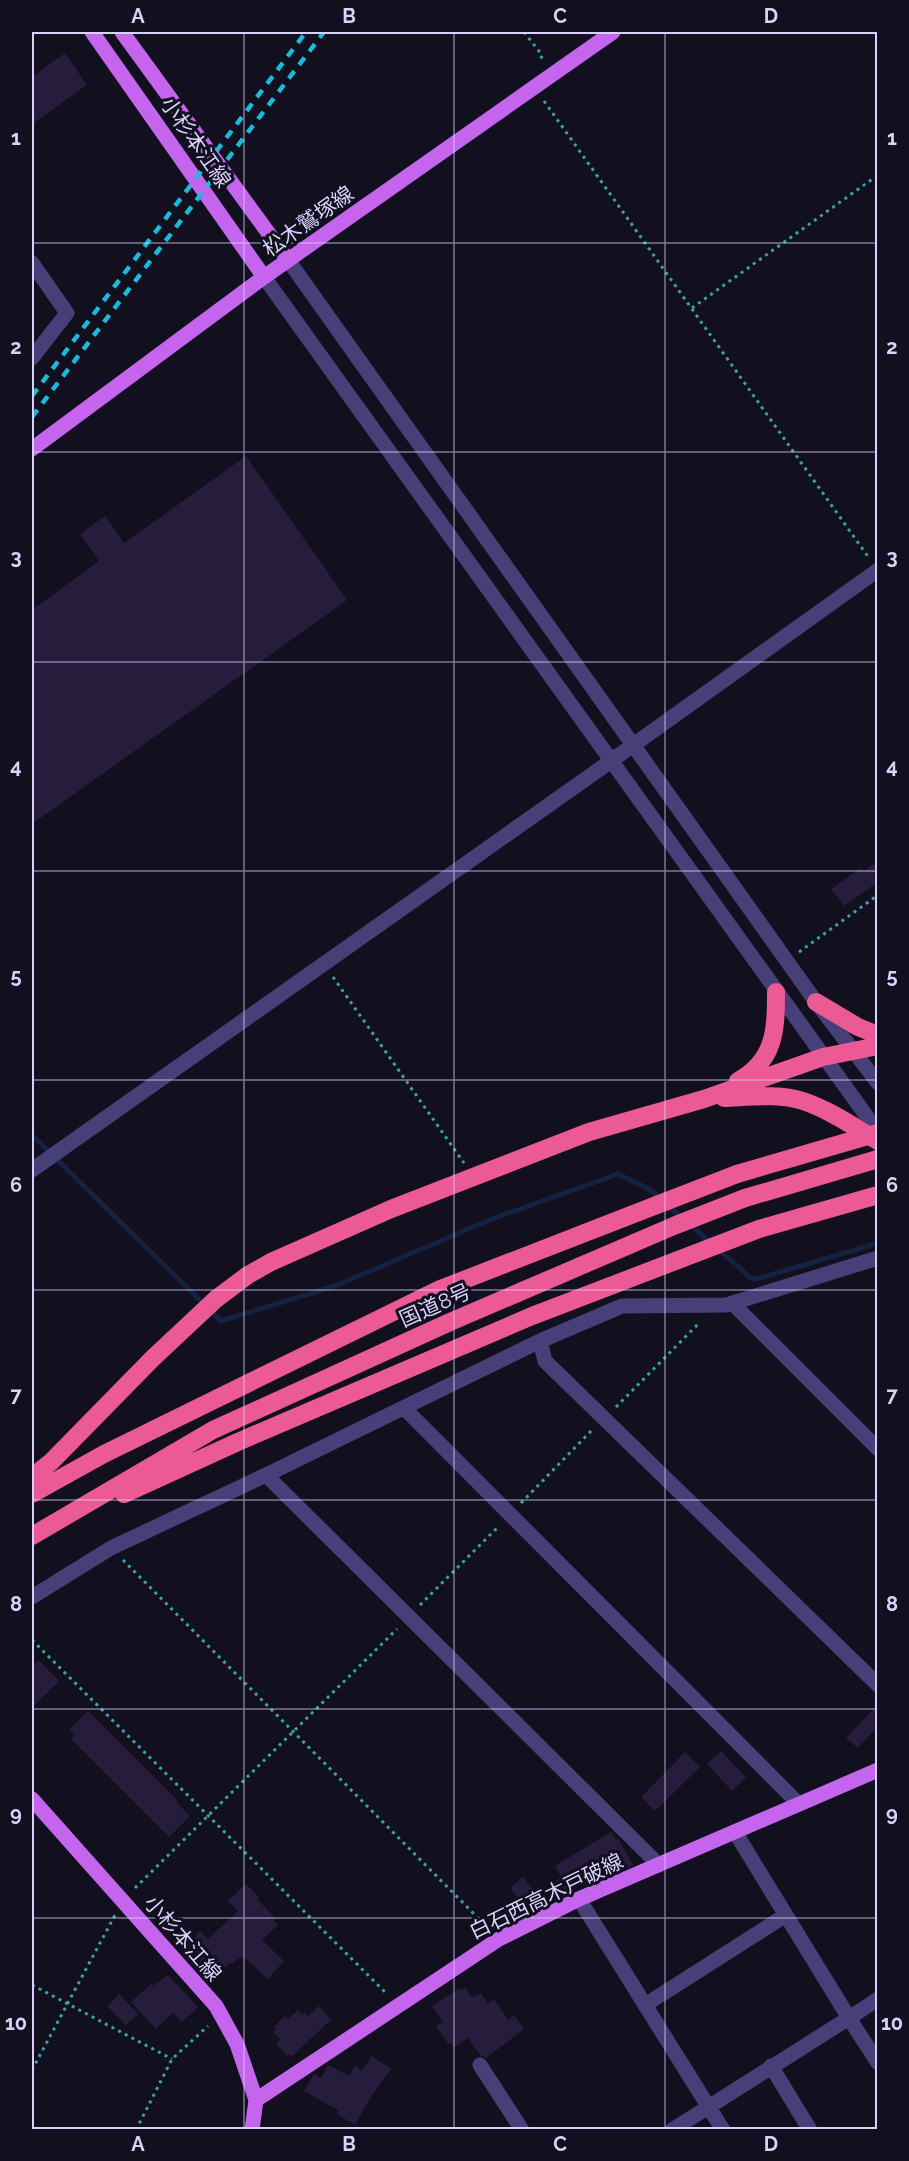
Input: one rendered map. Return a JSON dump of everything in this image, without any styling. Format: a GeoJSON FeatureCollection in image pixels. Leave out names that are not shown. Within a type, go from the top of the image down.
{"type":"FeatureCollection","features":[{"type":"Feature","properties":{"kind":"highway"},"geometry":{"type":"LineString","coordinates":[[705,1099],[752,1073],[767,1054],[777,1026],[777,992]]}},
{"type":"Feature","properties":{"kind":"highway"},"geometry":{"type":"LineString","coordinates":[[816,1002],[858,1027],[878,1035]]}},
{"type":"Feature","properties":{"kind":"highway"},"geometry":{"type":"LineString","coordinates":[[32,1477],[51,1462],[153,1358],[200,1314],[248,1275],[271,1262],[391,1209],[590,1132],[705,1099],[822,1057],[878,1047]]}},
{"type":"Feature","properties":{"kind":"highway"},"geometry":{"type":"LineString","coordinates":[[705,1099],[772,1096],[803,1101],[842,1119],[878,1141]]}},
{"type":"Feature","properties":{"kind":"highway","name":"国道8号"},"geometry":{"type":"LineString","coordinates":[[32,1494],[114,1449],[438,1290],[737,1174],[878,1132]]}},
{"type":"Feature","properties":{"kind":"highway","name":"国道8号"},"geometry":{"type":"LineString","coordinates":[[34,1535],[213,1430],[450,1322],[676,1225],[745,1198],[878,1159]]}},
{"type":"Feature","properties":{"kind":"highway"},"geometry":{"type":"LineString","coordinates":[[34,1535],[240,1441],[531,1316],[759,1229],[878,1195]]}},
{"type":"Feature","properties":{"kind":"highway"},"geometry":{"type":"LineString","coordinates":[[853,1203],[878,1210]]}},
{"type":"Feature","properties":{"kind":"main road","name":"小杉本江線"},"geometry":{"type":"LineString","coordinates":[[92,32],[264,277]]}},
{"type":"Feature","properties":{"kind":"main road","name":"小杉本江線"},"geometry":{"type":"LineString","coordinates":[[122,32],[288,260]]}},
{"type":"Feature","properties":{"kind":"main road","name":"松木鷲塚線"},"geometry":{"type":"LineString","coordinates":[[32,449],[264,277],[613,32]]}},
{"type":"Feature","properties":{"kind":"main road","name":"白石西高木戸破線"},"geometry":{"type":"LineString","coordinates":[[256,2100],[499,1939],[579,1899],[878,1770]]}},
{"type":"Feature","properties":{"kind":"main road","name":"小杉本江線"},"geometry":{"type":"LineString","coordinates":[[32,1799],[216,2006],[237,2044],[256,2100],[252,2130]]}},
{"type":"Feature","properties":{"kind":"street"},"geometry":{"type":"LineString","coordinates":[[288,260],[632,746],[816,1002],[878,1083]]}},
{"type":"Feature","properties":{"kind":"street"},"geometry":{"type":"LineString","coordinates":[[32,263],[67,313],[32,358]]}},
{"type":"Feature","properties":{"kind":"street"},"geometry":{"type":"LineString","coordinates":[[264,277],[878,1132]]}},
{"type":"Feature","properties":{"kind":"street"},"geometry":{"type":"LineString","coordinates":[[32,1170],[632,746],[874,564]]}},
{"type":"Feature","properties":{"kind":"street"},"geometry":{"type":"LineString","coordinates":[[32,1597],[111,1548],[540,1341],[622,1306],[716,1306],[732,1303],[878,1258]]}},
{"type":"Feature","properties":{"kind":"street"},"geometry":{"type":"LineString","coordinates":[[732,1303],[878,1449]]}},
{"type":"Feature","properties":{"kind":"street"},"geometry":{"type":"LineString","coordinates":[[540,1341],[544,1361],[878,1685]]}},
{"type":"Feature","properties":{"kind":"street"},"geometry":{"type":"LineString","coordinates":[[404,1408],[799,1804]]}},
{"type":"Feature","properties":{"kind":"street"},"geometry":{"type":"LineString","coordinates":[[266,1475],[659,1865]]}},
{"type":"Feature","properties":{"kind":"street"},"geometry":{"type":"LineString","coordinates":[[735,1832],[878,2063]]}},
{"type":"Feature","properties":{"kind":"street"},"geometry":{"type":"LineString","coordinates":[[579,1899],[723,2130]]}},
{"type":"Feature","properties":{"kind":"street"},"geometry":{"type":"LineString","coordinates":[[645,2005],[786,1915]]}},
{"type":"Feature","properties":{"kind":"street"},"geometry":{"type":"LineString","coordinates":[[672,2130],[878,1999]]}},
{"type":"Feature","properties":{"kind":"street"},"geometry":{"type":"LineString","coordinates":[[480,2065],[522,2130]]}},
{"type":"Feature","properties":{"kind":"street"},"geometry":{"type":"LineString","coordinates":[[771,2066],[810,2130]]}},
{"type":"Feature","properties":{"kind":"path"},"geometry":{"type":"LineString","coordinates":[[524,32],[542,55],[534,87],[874,564]]}},
{"type":"Feature","properties":{"kind":"path"},"geometry":{"type":"LineString","coordinates":[[692,308],[878,175]]}},
{"type":"Feature","properties":{"kind":"path"},"geometry":{"type":"LineString","coordinates":[[787,961],[878,895]]}},
{"type":"Feature","properties":{"kind":"path"},"geometry":{"type":"LineString","coordinates":[[321,965],[338,983],[444,1131],[473,1176]]}},
{"type":"Feature","properties":{"kind":"path"},"geometry":{"type":"LineString","coordinates":[[111,1548],[499,1939]]}},
{"type":"Feature","properties":{"kind":"path"},"geometry":{"type":"LineString","coordinates":[[32,1640],[399,2005]]}},
{"type":"Feature","properties":{"kind":"path"},"geometry":{"type":"LineString","coordinates":[[32,2070],[122,1900]]}},
{"type":"Feature","properties":{"kind":"path"},"geometry":{"type":"LineString","coordinates":[[32,1985],[172,2060]]}},
{"type":"Feature","properties":{"kind":"path"},"geometry":{"type":"LineString","coordinates":[[136,2130],[172,2060],[220,2014]]}},
{"type":"Feature","properties":{"kind":"building"},"geometry":{"type":"Polygon","coordinates":[[[65,53],[87,85],[32,124],[32,77],[65,53]]]}},
{"type":"Feature","properties":{"kind":"building"},"geometry":{"type":"Polygon","coordinates":[[[246,456],[347,600],[32,824],[32,610],[99,561],[80,534],[105,516],[124,543],[246,456]]]}},
{"type":"Feature","properties":{"kind":"building"},"geometry":{"type":"Polygon","coordinates":[[[878,860],[878,882],[844,906],[831,889],[861,868],[864,871],[878,860]]]}},
{"type":"Feature","properties":{"kind":"building"},"geometry":{"type":"Polygon","coordinates":[[[39,1660],[59,1681],[32,1708],[32,1667],[39,1660]]]}},
{"type":"Feature","properties":{"kind":"building"},"geometry":{"type":"Polygon","coordinates":[[[878,1704],[878,1726],[858,1748],[846,1738],[878,1704]]]}},
{"type":"Feature","properties":{"kind":"building"},"geometry":{"type":"Polygon","coordinates":[[[88,1711],[178,1801],[176,1802],[190,1816],[169,1837],[71,1739],[74,1735],[69,1730],[88,1711]]]}},
{"type":"Feature","properties":{"kind":"building"},"geometry":{"type":"Polygon","coordinates":[[[721,1751],[746,1777],[732,1791],[707,1764],[721,1751]]]}},
{"type":"Feature","properties":{"kind":"building"},"geometry":{"type":"Polygon","coordinates":[[[685,1752],[700,1767],[655,1811],[641,1797],[685,1752]]]}},
{"type":"Feature","properties":{"kind":"building"},"geometry":{"type":"Polygon","coordinates":[[[611,1832],[616,1839],[618,1838],[633,1865],[608,1876],[604,1868],[564,1893],[556,1881],[561,1877],[555,1866],[611,1832]]]}},
{"type":"Feature","properties":{"kind":"building"},"geometry":{"type":"Polygon","coordinates":[[[523,1877],[539,1897],[525,1908],[510,1888],[523,1877]]]}},
{"type":"Feature","properties":{"kind":"building"},"geometry":{"type":"Polygon","coordinates":[[[246,1884],[276,1919],[274,1921],[278,1925],[262,1940],[284,1961],[268,1979],[244,1957],[242,1959],[240,1957],[213,1978],[186,1947],[200,1931],[208,1939],[238,1911],[228,1901],[246,1884]]]}},
{"type":"Feature","properties":{"kind":"building"},"geometry":{"type":"Polygon","coordinates":[[[168,1975],[198,2007],[182,2022],[173,2013],[156,2029],[131,2002],[152,1983],[153,1986],[168,1975]]]}},
{"type":"Feature","properties":{"kind":"building"},"geometry":{"type":"Polygon","coordinates":[[[465,1987],[472,1998],[481,1993],[488,2004],[494,1999],[508,2020],[514,2015],[524,2029],[486,2058],[480,2055],[468,2038],[454,2047],[451,2043],[448,2044],[436,2026],[443,2022],[432,2006],[465,1987]]]}},
{"type":"Feature","properties":{"kind":"building"},"geometry":{"type":"Polygon","coordinates":[[[119,1994],[138,2014],[126,2025],[107,2006],[119,1994]]]}},
{"type":"Feature","properties":{"kind":"building"},"geometry":{"type":"Polygon","coordinates":[[[319,2006],[331,2020],[292,2056],[290,2054],[287,2056],[276,2044],[281,2040],[273,2032],[276,2029],[274,2027],[285,2016],[288,2019],[298,2010],[302,2015],[305,2012],[308,2016],[319,2006]]]}},
{"type":"Feature","properties":{"kind":"building"},"geometry":{"type":"Polygon","coordinates":[[[372,2056],[391,2069],[372,2095],[355,2125],[337,2114],[339,2111],[304,2091],[314,2074],[321,2078],[328,2065],[349,2076],[355,2066],[362,2070],[372,2056]]]}},
{"type":"Feature","properties":{"kind":"waterway"},"geometry":{"type":"LineString","coordinates":[[32,1135],[221,1321],[335,1286],[492,1219],[618,1174],[649,1189],[661,1199]]}},
{"type":"Feature","properties":{"kind":"waterway"},"geometry":{"type":"LineString","coordinates":[[668,1206],[711,1243]]}},
{"type":"Feature","properties":{"kind":"waterway"},"geometry":{"type":"LineString","coordinates":[[718,1249],[753,1280],[875,1244],[878,1246]]}},
{"type":"Feature","properties":{"kind":"railway"},"geometry":{"type":"LineString","coordinates":[[32,396],[306,32]]}},
{"type":"Feature","properties":{"kind":"railway"},"geometry":{"type":"LineString","coordinates":[[32,417],[324,32]]}}]}
